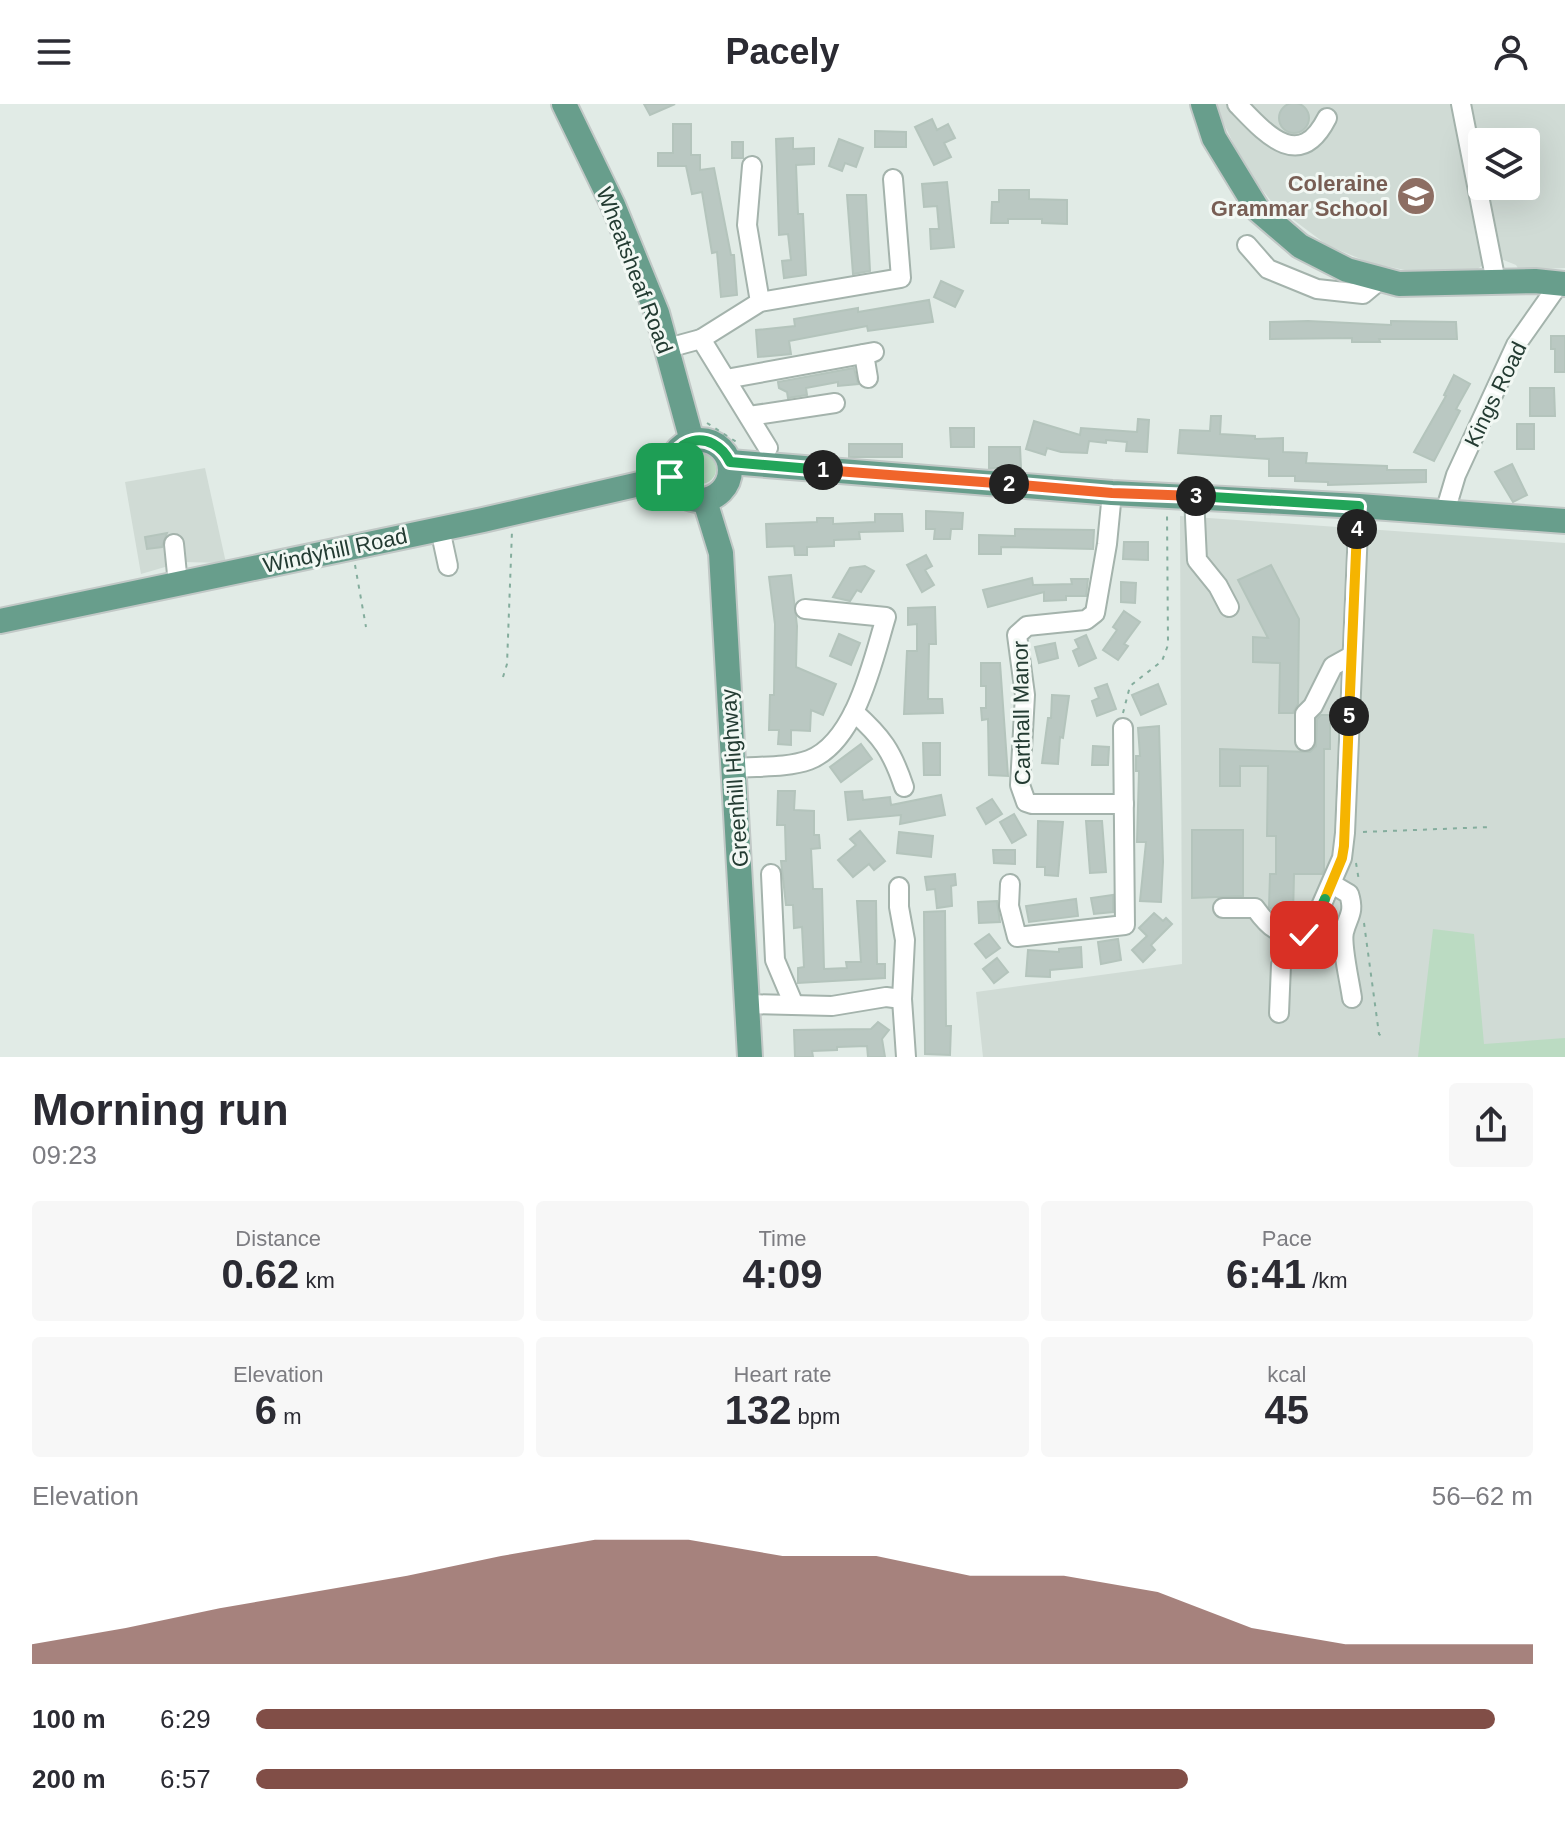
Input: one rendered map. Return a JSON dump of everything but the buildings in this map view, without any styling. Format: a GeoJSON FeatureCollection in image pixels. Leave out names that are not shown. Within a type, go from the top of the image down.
{"type":"FeatureCollection","features":[{"type":"Feature","properties":{"kind":"main road","name":"Wheatsheaf Road"},"geometry":{"type":"LineString","coordinates":[[564,104],[613,205],[657,313],[692,441]]}},
{"type":"Feature","properties":{"kind":"main road"},"geometry":{"type":"LineString","coordinates":[[1203,104],[1214,138],[1258,210],[1300,246],[1347,270],[1399,284],[1535,281],[1562,284]]}},
{"type":"Feature","properties":{"kind":"main road"},"geometry":{"type":"LineString","coordinates":[[738,456],[728,483],[714,498],[705,501],[687,498],[679,493],[670,477],[670,467],[677,451],[692,441],[711,442],[738,456],[1112,493],[1565,521]]}},
{"type":"Feature","properties":{"kind":"main road","name":"Windyhill Road"},"geometry":{"type":"LineString","coordinates":[[0,621],[510,514],[670,477]]}},
{"type":"Feature","properties":{"kind":"main road","name":"Greenhill Highway"},"geometry":{"type":"LineString","coordinates":[[705,501],[721,553],[750,1057]]}},
{"type":"Feature","properties":{"kind":"street"},"geometry":{"type":"LineString","coordinates":[[1237,104],[1270,138],[1296,145],[1309,143],[1319,134],[1327,118]]}},
{"type":"Feature","properties":{"kind":"street"},"geometry":{"type":"LineString","coordinates":[[1461,104],[1496,282]]}},
{"type":"Feature","properties":{"kind":"street"},"geometry":{"type":"LineString","coordinates":[[752,166],[747,225],[760,302]]}},
{"type":"Feature","properties":{"kind":"street"},"geometry":{"type":"LineString","coordinates":[[668,348],[701,339],[760,302],[901,278],[893,179]]}},
{"type":"Feature","properties":{"kind":"street"},"geometry":{"type":"LineString","coordinates":[[1247,245],[1268,269],[1317,289],[1363,294],[1381,279]]}},
{"type":"Feature","properties":{"kind":"street"},"geometry":{"type":"LineString","coordinates":[[1307,285],[1319,255]]}},
{"type":"Feature","properties":{"kind":"street","name":"Kings Road"},"geometry":{"type":"LineString","coordinates":[[1445,512],[1456,475],[1516,345],[1562,284]]}},
{"type":"Feature","properties":{"kind":"street"},"geometry":{"type":"LineString","coordinates":[[701,339],[768,448]]}},
{"type":"Feature","properties":{"kind":"street"},"geometry":{"type":"LineString","coordinates":[[726,379],[869,353],[868,378]]}},
{"type":"Feature","properties":{"kind":"street"},"geometry":{"type":"LineString","coordinates":[[749,416],[835,403]]}},
{"type":"Feature","properties":{"kind":"street","name":"Carthall Manor"},"geometry":{"type":"LineString","coordinates":[[1112,493],[1105,560],[1095,613],[1086,620],[1037,623],[1027,626],[1017,635],[1025,695],[1020,785],[1026,802],[1032,804],[1124,804]]}},
{"type":"Feature","properties":{"kind":"street"},"geometry":{"type":"LineString","coordinates":[[1194,496],[1197,560],[1218,586],[1229,607]]}},
{"type":"Feature","properties":{"kind":"street"},"geometry":{"type":"LineString","coordinates":[[1279,1013],[1281,965],[1314,922],[1332,884],[1344,846],[1359,506]]}},
{"type":"Feature","properties":{"kind":"street"},"geometry":{"type":"LineString","coordinates":[[440,529],[448,566]]}},
{"type":"Feature","properties":{"kind":"street"},"geometry":{"type":"LineString","coordinates":[[174,544],[178,584]]}},
{"type":"Feature","properties":{"kind":"street"},"geometry":{"type":"LineString","coordinates":[[735,768],[810,760],[840,735],[854,712],[886,617],[805,609]]}},
{"type":"Feature","properties":{"kind":"street"},"geometry":{"type":"LineString","coordinates":[[1305,741],[1305,714],[1313,706],[1333,666],[1351,656]]}},
{"type":"Feature","properties":{"kind":"street"},"geometry":{"type":"LineString","coordinates":[[854,712],[883,740],[897,780]]}},
{"type":"Feature","properties":{"kind":"street"},"geometry":{"type":"LineString","coordinates":[[1010,884],[1009,906],[1017,937],[1125,925],[1123,728]]}},
{"type":"Feature","properties":{"kind":"street"},"geometry":{"type":"LineString","coordinates":[[771,874],[775,960],[794,1005]]}},
{"type":"Feature","properties":{"kind":"street"},"geometry":{"type":"LineString","coordinates":[[1332,884],[1349,894],[1351,901],[1352,917],[1344,933],[1352,998]]}},
{"type":"Feature","properties":{"kind":"street"},"geometry":{"type":"LineString","coordinates":[[899,887],[905,940],[902,1018],[906,1057]]}},
{"type":"Feature","properties":{"kind":"street"},"geometry":{"type":"LineString","coordinates":[[1223,908],[1255,908],[1269,927],[1281,933],[1304,935]]}},
{"type":"Feature","properties":{"kind":"street"},"geometry":{"type":"LineString","coordinates":[[747,1004],[832,1006],[886,997],[902,991]]}},
{"type":"Feature","properties":{"kind":"path"},"geometry":{"type":"LineString","coordinates":[[700,417],[738,456]]}},
{"type":"Feature","properties":{"kind":"path"},"geometry":{"type":"LineString","coordinates":[[1123,728],[1125,699],[1130,686],[1162,661],[1168,645],[1167,495]]}},
{"type":"Feature","properties":{"kind":"path"},"geometry":{"type":"LineString","coordinates":[[503,677],[507,664],[510,514]]}},
{"type":"Feature","properties":{"kind":"path"},"geometry":{"type":"LineString","coordinates":[[352,547],[366,627]]}},
{"type":"Feature","properties":{"kind":"path"},"geometry":{"type":"LineString","coordinates":[[1359,832],[1491,827]]}},
{"type":"Feature","properties":{"kind":"path"},"geometry":{"type":"LineString","coordinates":[[1344,846],[1354,849],[1359,883]]}},
{"type":"Feature","properties":{"kind":"path"},"geometry":{"type":"LineString","coordinates":[[1363,913],[1379,1034],[1383,1038]]}},
{"type":"Feature","properties":{"kind":"shaded area","name":"Coleraine Grammar School"},"geometry":{"type":"Polygon","coordinates":[[[1217,104],[1565,104],[1565,268],[1519,270],[1516,265],[1501,259],[1485,263],[1473,273],[1415,272],[1370,263],[1327,245],[1275,206],[1246,169],[1217,104]]]}},
{"type":"Feature","properties":{"kind":"shaded area"},"geometry":{"type":"Polygon","coordinates":[[[205,468],[226,563],[182,562],[141,574],[125,482],[205,468]]]}},
{"type":"Feature","properties":{"kind":"shaded area"},"geometry":{"type":"Polygon","coordinates":[[[1180,516],[1565,543],[1565,1057],[983,1057],[976,992],[1182,964],[1180,516]]]}},
{"type":"Feature","properties":{"kind":"green space"},"geometry":{"type":"Polygon","coordinates":[[[701,454],[712,458],[716,469],[712,480],[701,484],[690,480],[686,469],[690,458],[701,454]]]}},
{"type":"Feature","properties":{"kind":"green space"},"geometry":{"type":"Polygon","coordinates":[[[1433,929],[1474,934],[1484,1044],[1565,1038],[1565,1057],[1418,1057],[1433,929]]]}},
{"type":"Feature","properties":{"kind":"place","name":"Coleraine Grammar School"},"geometry":{"type":"Point","coordinates":[1416,196]}},
{"type":"Feature","properties":{"kind":"route"},"geometry":{"type":"LineString","coordinates":[[670,477],[672,459],[677,451],[683,445],[701,440],[719,447],[730,462],[748,465],[1112,493],[1359,506],[1344,846],[1332,884],[1314,922],[1304,935]]}}]}
